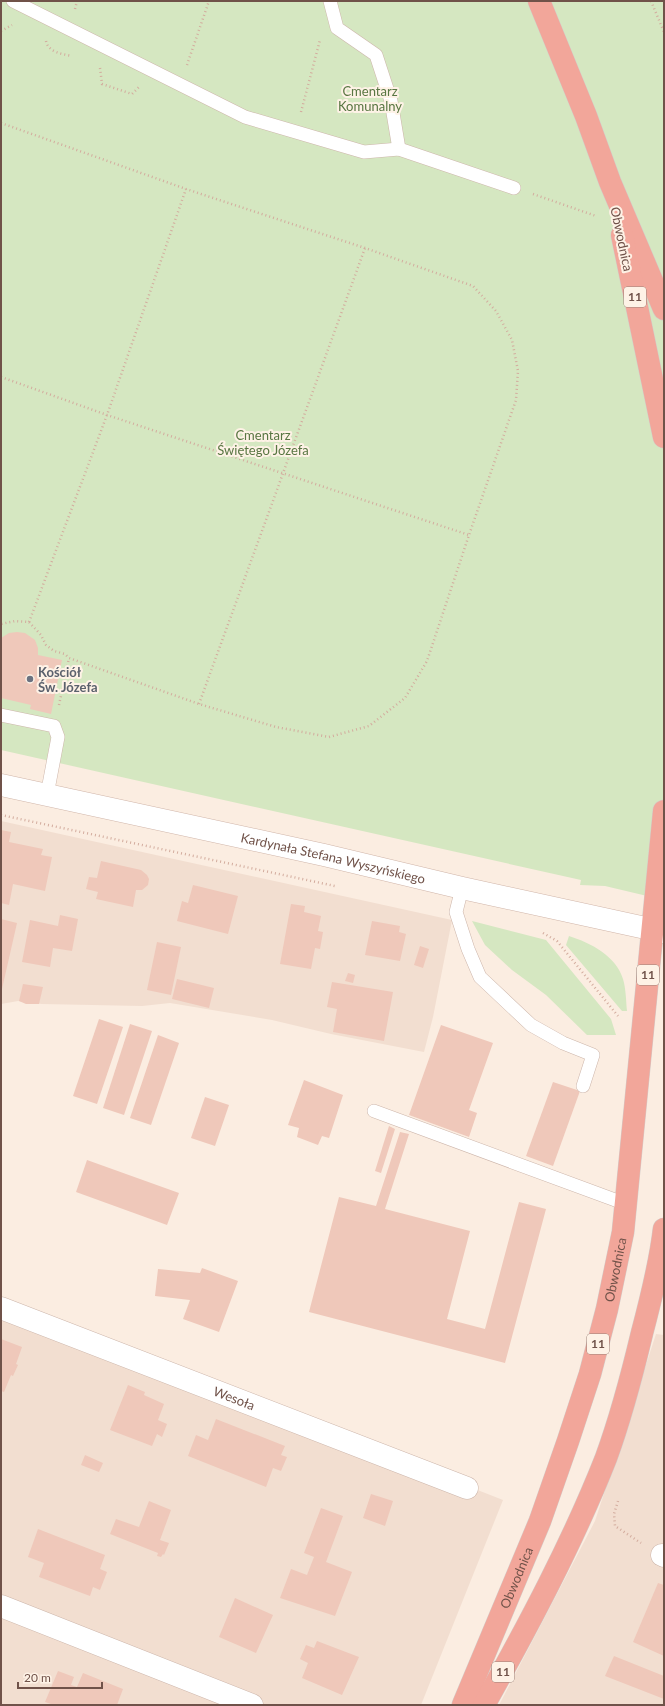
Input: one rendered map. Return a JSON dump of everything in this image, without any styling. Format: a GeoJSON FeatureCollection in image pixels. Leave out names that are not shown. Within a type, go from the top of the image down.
{"type":"FeatureCollection","features":[{"type":"Feature","properties":{"kind":"highway","name":"Obwodnica"},"geometry":{"type":"LineString","coordinates":[[539,1],[586,116],[610,182],[664,310]]}},
{"type":"Feature","properties":{"kind":"highway","name":"Obwodnica"},"geometry":{"type":"LineString","coordinates":[[610,182],[664,437]]}},
{"type":"Feature","properties":{"kind":"highway","name":"Obwodnica"},"geometry":{"type":"LineString","coordinates":[[462,1705],[540,1521],[590,1374],[607,1309],[623,1232],[658,931],[664,811]]}},
{"type":"Feature","properties":{"kind":"highway","name":"11"},"geometry":{"type":"LineString","coordinates":[[484,1705],[524,1632],[570,1540],[606,1458],[631,1376],[646,1318],[664,1229]]}},
{"type":"Feature","properties":{"kind":"street","name":"Kardynała Stefana Wyszyńskiego"},"geometry":{"type":"LineString","coordinates":[[1,785],[324,855],[462,888],[658,931]]}},
{"type":"Feature","properties":{"kind":"street","name":"Wesoła"},"geometry":{"type":"LineString","coordinates":[[1,1308],[467,1488]]}},
{"type":"Feature","properties":{"kind":"street"},"geometry":{"type":"LineString","coordinates":[[1,1606],[252,1705]]}},
{"type":"Feature","properties":{"kind":"lane"},"geometry":{"type":"LineString","coordinates":[[12,1],[245,117],[364,152],[399,148],[514,188]]}},
{"type":"Feature","properties":{"kind":"lane"},"geometry":{"type":"LineString","coordinates":[[330,2],[338,28],[376,55],[390,101],[399,148]]}},
{"type":"Feature","properties":{"kind":"lane"},"geometry":{"type":"LineString","coordinates":[[1,714],[54,726],[58,737],[47,795]]}},
{"type":"Feature","properties":{"kind":"lane"},"geometry":{"type":"LineString","coordinates":[[462,888],[456,912],[468,949],[480,976],[531,1025],[562,1043],[593,1055],[583,1086]]}},
{"type":"Feature","properties":{"kind":"lane"},"geometry":{"type":"LineString","coordinates":[[374,1111],[626,1204]]}},
{"type":"Feature","properties":{"kind":"path"},"geometry":{"type":"LineString","coordinates":[[180,84],[209,1]]}},
{"type":"Feature","properties":{"kind":"path"},"geometry":{"type":"LineString","coordinates":[[651,1],[664,32]]}},
{"type":"Feature","properties":{"kind":"path"},"geometry":{"type":"LineString","coordinates":[[295,132],[330,2]]}},
{"type":"Feature","properties":{"kind":"path"},"geometry":{"type":"LineString","coordinates":[[1,123],[186,189],[365,248],[473,286],[496,311],[512,340],[518,371],[516,400],[427,661],[405,698],[369,726],[329,737],[276,727],[199,704],[69,658],[65,654],[54,651],[46,646],[41,635],[29,622],[15,621],[1,624]]}},
{"type":"Feature","properties":{"kind":"path"},"geometry":{"type":"LineString","coordinates":[[514,188],[619,224]]}},
{"type":"Feature","properties":{"kind":"path"},"geometry":{"type":"LineString","coordinates":[[29,622],[107,415],[186,189]]}},
{"type":"Feature","properties":{"kind":"path"},"geometry":{"type":"LineString","coordinates":[[199,704],[365,248]]}},
{"type":"Feature","properties":{"kind":"path"},"geometry":{"type":"LineString","coordinates":[[1,377],[107,415],[469,535]]}},
{"type":"Feature","properties":{"kind":"path"},"geometry":{"type":"LineString","coordinates":[[54,726],[69,658]]}},
{"type":"Feature","properties":{"kind":"path"},"geometry":{"type":"LineString","coordinates":[[1,815],[339,887]]}},
{"type":"Feature","properties":{"kind":"path"},"geometry":{"type":"LineString","coordinates":[[536,931],[557,941],[620,1018]]}},
{"type":"Feature","properties":{"kind":"path"},"geometry":{"type":"LineString","coordinates":[[619,1499],[614,1514],[615,1526],[631,1538],[663,1556]]}},
{"type":"Feature","properties":{"kind":"shaded area"},"geometry":{"type":"Polygon","coordinates":[[[1,821],[452,920],[433,1017],[424,1052],[331,1034],[272,1020],[170,1003],[142,1006],[42,1004],[18,1001],[1,1004],[1,821]]]}},
{"type":"Feature","properties":{"kind":"shaded area"},"geometry":{"type":"Polygon","coordinates":[[[1,1303],[503,1500],[421,1705],[1,1705],[1,1303]]]}},
{"type":"Feature","properties":{"kind":"shaded area"},"geometry":{"type":"Polygon","coordinates":[[[656,1334],[664,1335],[664,1705],[499,1705],[595,1521],[656,1334]]]}},
{"type":"Feature","properties":{"kind":"green space"},"geometry":{"type":"Polygon","coordinates":[[[1,1],[664,1],[664,900],[605,886],[580,885],[581,880],[1,750],[1,1]]]}},
{"type":"Feature","properties":{"kind":"green space"},"geometry":{"type":"Polygon","coordinates":[[[472,921],[546,940],[611,1019],[616,1035],[587,1035],[546,995],[512,970],[485,945],[472,921]]]}},
{"type":"Feature","properties":{"kind":"green space"},"geometry":{"type":"Polygon","coordinates":[[[569,936],[586,942],[609,957],[615,964],[623,979],[627,1011],[622,1011],[566,945],[569,936]]]}},
{"type":"Feature","properties":{"kind":"building","name":"Kościół Św. Józefa"},"geometry":{"type":"Polygon","coordinates":[[[9,633],[25,633],[35,640],[38,648],[38,655],[62,660],[51,714],[30,709],[31,705],[1,698],[1,638],[9,633]]]}},
{"type":"Feature","properties":{"kind":"building"},"geometry":{"type":"Polygon","coordinates":[[[1,830],[11,832],[9,842],[43,849],[41,855],[52,857],[45,891],[13,884],[9,905],[1,903],[1,830]]]}},
{"type":"Feature","properties":{"kind":"building"},"geometry":{"type":"Polygon","coordinates":[[[101,861],[141,870],[147,875],[149,879],[148,885],[142,890],[136,890],[133,907],[96,899],[98,892],[86,889],[89,877],[97,878],[101,861]]]}},
{"type":"Feature","properties":{"kind":"building"},"geometry":{"type":"Polygon","coordinates":[[[193,885],[238,896],[228,934],[177,921],[182,901],[188,903],[193,885]]]}},
{"type":"Feature","properties":{"kind":"building"},"geometry":{"type":"Polygon","coordinates":[[[291,904],[305,906],[304,912],[321,916],[318,931],[323,932],[320,949],[315,948],[311,969],[280,964],[291,904]]]}},
{"type":"Feature","properties":{"kind":"building"},"geometry":{"type":"Polygon","coordinates":[[[60,915],[78,919],[72,951],[53,948],[50,967],[22,962],[30,920],[58,926],[60,915]]]}},
{"type":"Feature","properties":{"kind":"building"},"geometry":{"type":"Polygon","coordinates":[[[1,919],[17,923],[2,989],[1,989],[1,919]]]}},
{"type":"Feature","properties":{"kind":"building"},"geometry":{"type":"Polygon","coordinates":[[[372,921],[400,926],[399,932],[406,934],[400,961],[365,955],[372,921]]]}},
{"type":"Feature","properties":{"kind":"building"},"geometry":{"type":"Polygon","coordinates":[[[157,942],[181,947],[171,995],[147,990],[157,942]]]}},
{"type":"Feature","properties":{"kind":"building"},"geometry":{"type":"Polygon","coordinates":[[[420,946],[429,949],[423,968],[414,965],[420,946]]]}},
{"type":"Feature","properties":{"kind":"building"},"geometry":{"type":"Polygon","coordinates":[[[348,973],[355,975],[353,983],[345,981],[348,973]]]}},
{"type":"Feature","properties":{"kind":"building"},"geometry":{"type":"Polygon","coordinates":[[[177,979],[214,988],[209,1008],[172,999],[177,979]]]}},
{"type":"Feature","properties":{"kind":"building"},"geometry":{"type":"Polygon","coordinates":[[[332,982],[393,992],[384,1041],[333,1032],[337,1009],[327,1007],[332,982]]]}},
{"type":"Feature","properties":{"kind":"building"},"geometry":{"type":"Polygon","coordinates":[[[23,984],[43,987],[39,1004],[26,1004],[19,1001],[23,984]]]}},
{"type":"Feature","properties":{"kind":"building"},"geometry":{"type":"Polygon","coordinates":[[[99,1019],[123,1027],[97,1104],[73,1096],[99,1019]]]}},
{"type":"Feature","properties":{"kind":"building"},"geometry":{"type":"Polygon","coordinates":[[[130,1024],[152,1031],[124,1115],[103,1108],[130,1024]]]}},
{"type":"Feature","properties":{"kind":"building"},"geometry":{"type":"Polygon","coordinates":[[[441,1025],[493,1043],[469,1110],[477,1113],[469,1137],[409,1115],[441,1025]]]}},
{"type":"Feature","properties":{"kind":"building"},"geometry":{"type":"Polygon","coordinates":[[[158,1035],[179,1043],[151,1125],[130,1118],[158,1035]]]}},
{"type":"Feature","properties":{"kind":"building"},"geometry":{"type":"Polygon","coordinates":[[[304,1080],[343,1095],[329,1138],[322,1136],[318,1145],[297,1137],[299,1128],[288,1125],[304,1080]]]}},
{"type":"Feature","properties":{"kind":"building"},"geometry":{"type":"Polygon","coordinates":[[[553,1082],[580,1091],[553,1166],[526,1156],[553,1082]]]}},
{"type":"Feature","properties":{"kind":"building"},"geometry":{"type":"Polygon","coordinates":[[[205,1097],[229,1105],[215,1146],[191,1138],[205,1097]]]}},
{"type":"Feature","properties":{"kind":"building"},"geometry":{"type":"Polygon","coordinates":[[[389,1126],[395,1129],[381,1173],[375,1171],[389,1126]]]}},
{"type":"Feature","properties":{"kind":"building"},"geometry":{"type":"Polygon","coordinates":[[[400,1132],[409,1134],[385,1209],[470,1231],[447,1319],[485,1329],[519,1202],[546,1209],[505,1363],[309,1312],[339,1197],[376,1206],[400,1132]]]}},
{"type":"Feature","properties":{"kind":"building"},"geometry":{"type":"Polygon","coordinates":[[[87,1160],[179,1193],[167,1225],[76,1192],[87,1160]]]}},
{"type":"Feature","properties":{"kind":"building"},"geometry":{"type":"Polygon","coordinates":[[[202,1268],[238,1281],[219,1332],[183,1319],[190,1300],[155,1296],[158,1269],[200,1273],[202,1268]]]}},
{"type":"Feature","properties":{"kind":"building"},"geometry":{"type":"Polygon","coordinates":[[[1,1339],[22,1347],[16,1364],[18,1365],[13,1376],[11,1375],[4,1392],[1,1391],[1,1339]]]}},
{"type":"Feature","properties":{"kind":"building"},"geometry":{"type":"Polygon","coordinates":[[[128,1385],[145,1392],[144,1395],[164,1404],[158,1420],[167,1424],[162,1437],[157,1434],[152,1446],[110,1430],[128,1385]]]}},
{"type":"Feature","properties":{"kind":"building"},"geometry":{"type":"Polygon","coordinates":[[[216,1419],[285,1446],[281,1455],[287,1457],[281,1471],[273,1468],[266,1487],[188,1456],[196,1435],[208,1440],[216,1419]]]}},
{"type":"Feature","properties":{"kind":"building"},"geometry":{"type":"Polygon","coordinates":[[[85,1455],[103,1463],[99,1472],[81,1465],[85,1455]]]}},
{"type":"Feature","properties":{"kind":"building"},"geometry":{"type":"Polygon","coordinates":[[[371,1494],[393,1501],[385,1526],[363,1518],[371,1494]]]}},
{"type":"Feature","properties":{"kind":"building"},"geometry":{"type":"Polygon","coordinates":[[[149,1501],[171,1510],[160,1540],[169,1543],[164,1555],[163,1554],[161,1557],[157,1556],[158,1553],[110,1534],[116,1519],[139,1527],[149,1501]]]}},
{"type":"Feature","properties":{"kind":"building"},"geometry":{"type":"Polygon","coordinates":[[[321,1508],[343,1516],[326,1562],[352,1572],[335,1616],[280,1598],[291,1569],[307,1575],[314,1557],[304,1553],[321,1508]]]}},
{"type":"Feature","properties":{"kind":"building"},"geometry":{"type":"Polygon","coordinates":[[[38,1529],[105,1555],[100,1569],[107,1572],[100,1590],[93,1587],[90,1596],[39,1577],[44,1563],[28,1557],[38,1529]]]}},
{"type":"Feature","properties":{"kind":"building"},"geometry":{"type":"Polygon","coordinates":[[[658,1583],[664,1585],[664,1656],[633,1642],[658,1583]]]}},
{"type":"Feature","properties":{"kind":"building"},"geometry":{"type":"Polygon","coordinates":[[[235,1598],[273,1615],[256,1653],[219,1637],[235,1598]]]}},
{"type":"Feature","properties":{"kind":"building"},"geometry":{"type":"Polygon","coordinates":[[[317,1641],[359,1657],[342,1695],[302,1678],[308,1663],[300,1659],[306,1645],[314,1648],[317,1641]]]}},
{"type":"Feature","properties":{"kind":"building"},"geometry":{"type":"Polygon","coordinates":[[[614,1656],[664,1676],[664,1699],[605,1676],[614,1656]]]}},
{"type":"Feature","properties":{"kind":"building"},"geometry":{"type":"Polygon","coordinates":[[[58,1671],[74,1677],[71,1685],[77,1687],[83,1673],[123,1689],[117,1705],[54,1705],[45,1702],[58,1671]]]}},
{"type":"Feature","properties":{"kind":"place","name":"Kościół Św. Józefa"},"geometry":{"type":"Point","coordinates":[30,679]}},
{"type":"Feature","properties":{"kind":"park label","name":"Cmentarz Komunalny"},"geometry":{"type":"Point","coordinates":[370,98]}},
{"type":"Feature","properties":{"kind":"park label","name":"Cmentarz Świętego Józefa"},"geometry":{"type":"Point","coordinates":[263,442]}}]}
